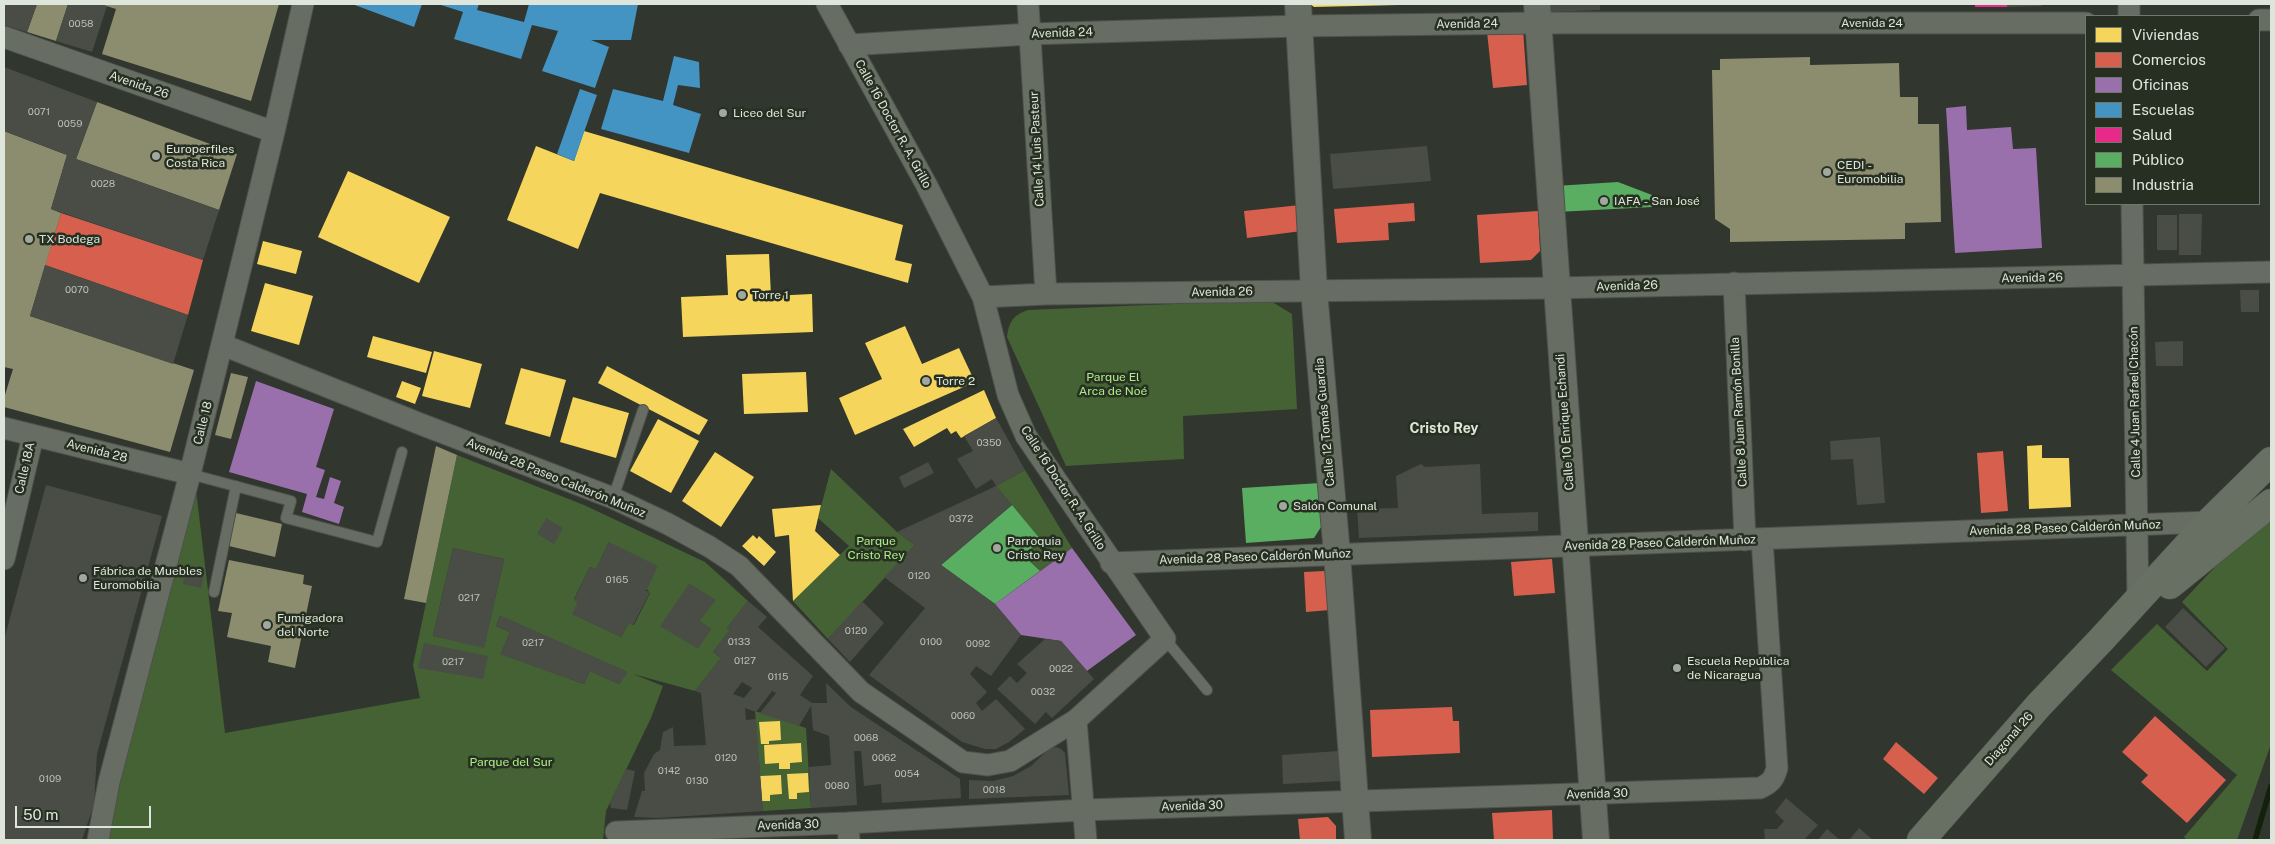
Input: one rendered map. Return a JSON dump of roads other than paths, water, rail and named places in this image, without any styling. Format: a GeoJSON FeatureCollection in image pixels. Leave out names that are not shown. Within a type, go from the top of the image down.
{"type":"FeatureCollection","features":[{"type":"Feature","properties":{"kind":"main road","name":"Diagonal 26"},"geometry":{"type":"LineString","coordinates":[[1921,840],[2038,705],[2138,601],[2209,522],[2271,461]]}},
{"type":"Feature","properties":{"kind":"main road","name":"Diagonal 26"},"geometry":{"type":"LineString","coordinates":[[2101,640],[2271,503]]}},
{"type":"Feature","properties":{"kind":"street","name":"Calle 18"},"geometry":{"type":"LineString","coordinates":[[98,840],[109,782],[223,345],[303,4]]}},
{"type":"Feature","properties":{"kind":"street","name":"Calle 16 Doctor R. A. Grillo"},"geometry":{"type":"LineString","coordinates":[[827,4],[926,184],[983,297],[1008,394],[1026,436],[1111,563],[1165,639]]}},
{"type":"Feature","properties":{"kind":"street","name":"Calle 14 Luis Pasteur"},"geometry":{"type":"LineString","coordinates":[[1028,4],[1046,294]]}},
{"type":"Feature","properties":{"kind":"street","name":"Avenida 24"},"geometry":{"type":"LineString","coordinates":[[849,45],[1299,15],[1538,14],[2085,23]]}},
{"type":"Feature","properties":{"kind":"street","name":"Calle 10 Enrique Echandi"},"geometry":{"type":"LineString","coordinates":[[1538,14],[1596,840]]}},
{"type":"Feature","properties":{"kind":"street","name":"Calle 12 Tomás Guardia"},"geometry":{"type":"LineString","coordinates":[[1299,15],[1314,291],[1337,554],[1358,840]]}},
{"type":"Feature","properties":{"kind":"street","name":"Avenida 26"},"geometry":{"type":"LineString","coordinates":[[4,37],[274,132]]}},
{"type":"Feature","properties":{"kind":"street","name":"Calle 4 Juan Rafael Chacón"},"geometry":{"type":"LineString","coordinates":[[2132,205],[2138,601]]}},
{"type":"Feature","properties":{"kind":"street","name":"Avenida 26"},"geometry":{"type":"LineString","coordinates":[[983,297],[1046,294],[1556,288],[2271,272]]}},
{"type":"Feature","properties":{"kind":"street","name":"Calle 8 Juan Ramón Bonilla"},"geometry":{"type":"LineString","coordinates":[[1734,284],[1754,540],[1777,768],[1775,777],[1769,784]]}},
{"type":"Feature","properties":{"kind":"street","name":"Avenida 28 Paseo Calderón Muñoz"},"geometry":{"type":"LineString","coordinates":[[223,345],[422,426],[613,498],[668,524],[710,547],[739,566],[861,692],[964,762],[988,765],[1010,761],[1076,720]]}},
{"type":"Feature","properties":{"kind":"street","name":"Avenida 28"},"geometry":{"type":"LineString","coordinates":[[4,428],[190,474]]}},
{"type":"Feature","properties":{"kind":"street","name":"Calle 18A"},"geometry":{"type":"LineString","coordinates":[[4,559],[33,436]]}},
{"type":"Feature","properties":{"kind":"street","name":"Avenida 28 Paseo Calderón Muñoz"},"geometry":{"type":"LineString","coordinates":[[1111,563],[2209,522]]}},
{"type":"Feature","properties":{"kind":"street"},"geometry":{"type":"LineString","coordinates":[[1086,840],[1076,720],[1165,639]]}},
{"type":"Feature","properties":{"kind":"street","name":"Avenida 30"},"geometry":{"type":"LineString","coordinates":[[616,832],[678,835],[849,831],[1084,810],[1760,788],[1769,784]]}},
{"type":"Feature","properties":{"kind":"lane"},"geometry":{"type":"LineString","coordinates":[[613,498],[644,410]]}},
{"type":"Feature","properties":{"kind":"lane"},"geometry":{"type":"LineString","coordinates":[[190,474],[291,501],[286,518],[377,542],[402,452]]}},
{"type":"Feature","properties":{"kind":"lane"},"geometry":{"type":"LineString","coordinates":[[214,592],[236,486]]}},
{"type":"Feature","properties":{"kind":"lane"},"geometry":{"type":"LineString","coordinates":[[1165,639],[1207,690]]}},
{"type":"Feature","properties":{"kind":"waterway"},"geometry":{"type":"LineString","coordinates":[[2255,840],[2271,786]]}},
{"type":"Feature","properties":{"kind":"place","name":"Liceo del Sur"},"geometry":{"type":"Point","coordinates":[723,113]}},
{"type":"Feature","properties":{"kind":"place","name":"Europerfiles Costa Rica"},"geometry":{"type":"Point","coordinates":[156,156]}},
{"type":"Feature","properties":{"kind":"place","name":"CEDI - Euromobilia"},"geometry":{"type":"Point","coordinates":[1827,172]}},
{"type":"Feature","properties":{"kind":"place","name":"IAFA - San José"},"geometry":{"type":"Point","coordinates":[1604,201]}},
{"type":"Feature","properties":{"kind":"place","name":"TX Bodega"},"geometry":{"type":"Point","coordinates":[29,239]}},
{"type":"Feature","properties":{"kind":"place","name":"Torre 1"},"geometry":{"type":"Point","coordinates":[742,295]}},
{"type":"Feature","properties":{"kind":"place","name":"Torre 2"},"geometry":{"type":"Point","coordinates":[926,381]}},
{"type":"Feature","properties":{"kind":"place","name":"Salón Comunal"},"geometry":{"type":"Point","coordinates":[1283,506]}},
{"type":"Feature","properties":{"kind":"place","name":"Parroquia Cristo Rey"},"geometry":{"type":"Point","coordinates":[997,548]}},
{"type":"Feature","properties":{"kind":"place","name":"Fábrica de Muebles Euromobilia"},"geometry":{"type":"Point","coordinates":[83,578]}},
{"type":"Feature","properties":{"kind":"place","name":"Fumigadora del Norte"},"geometry":{"type":"Point","coordinates":[267,625]}},
{"type":"Feature","properties":{"kind":"place","name":"Escuela República de Nicaragua"},"geometry":{"type":"Point","coordinates":[1677,668]}},
{"type":"Feature","properties":{"kind":"district","name":"Cristo Rey"},"geometry":{"type":"Point","coordinates":[1444,429]}},
{"type":"Feature","properties":{"kind":"park label","name":"Parque El Arca de Noé"},"geometry":{"type":"Point","coordinates":[1113,384]}},
{"type":"Feature","properties":{"kind":"park label","name":"Parque Cristo Rey"},"geometry":{"type":"Point","coordinates":[876,548]}},
{"type":"Feature","properties":{"kind":"park label","name":"Parque del Sur"},"geometry":{"type":"Point","coordinates":[511,762]}}]}
